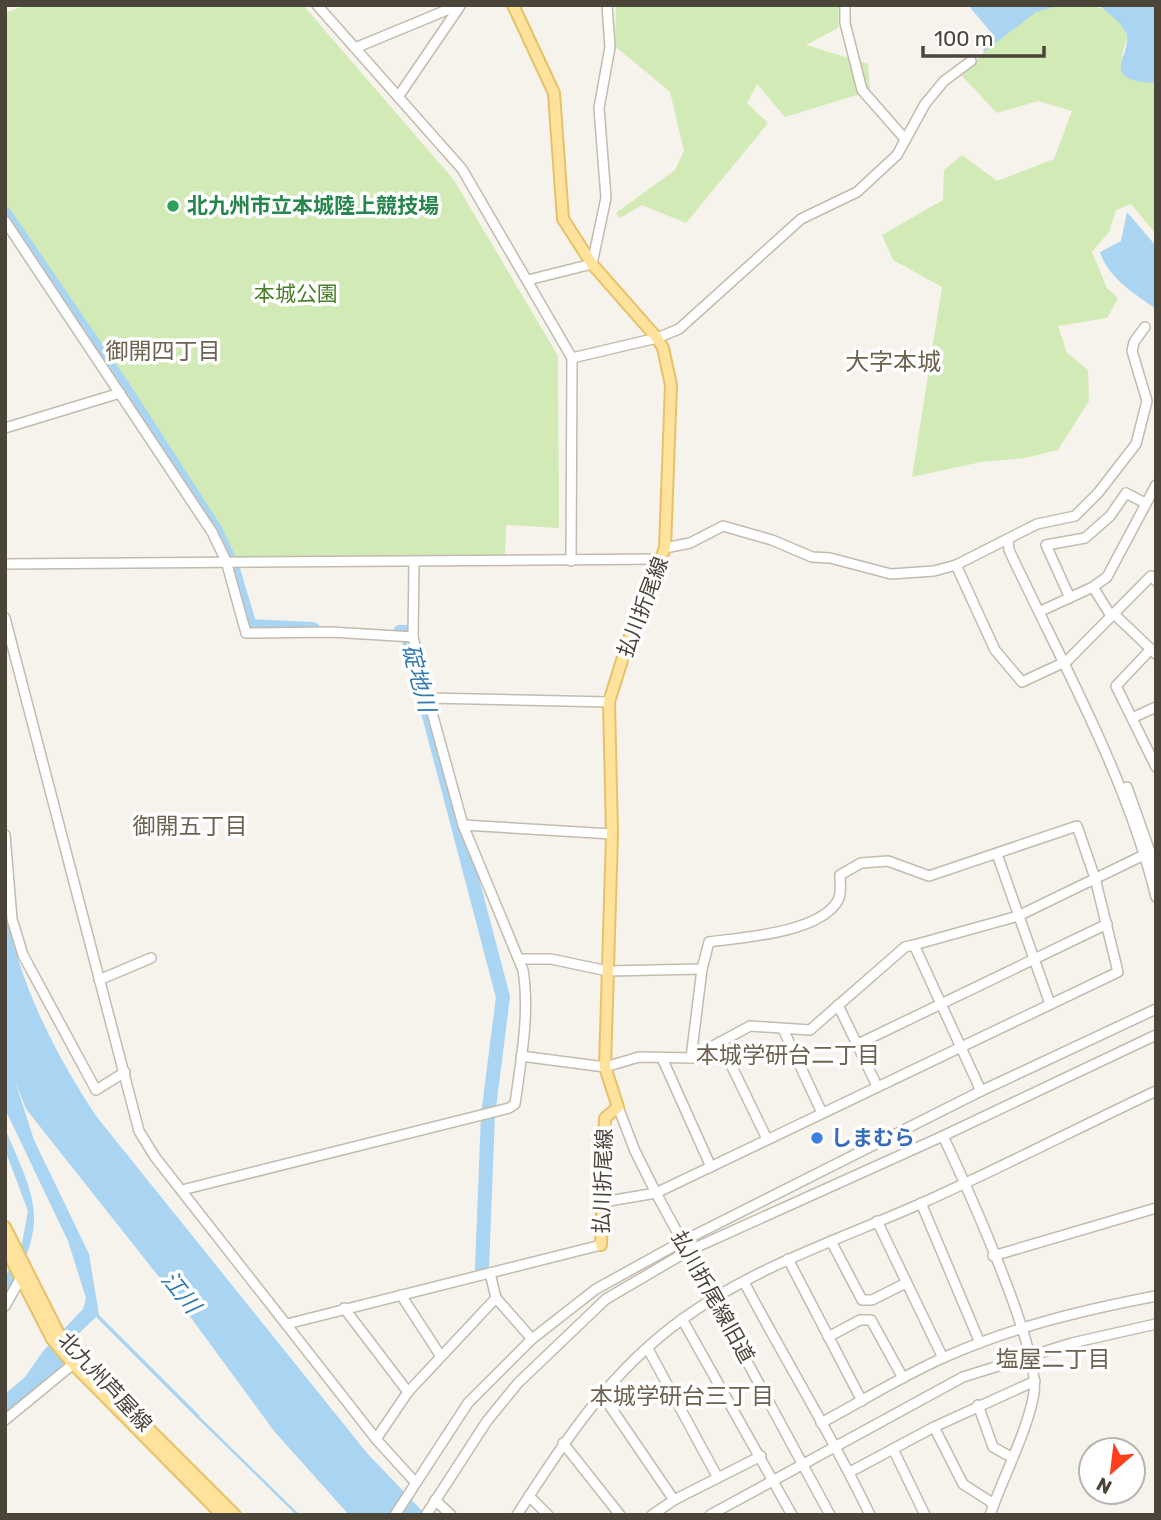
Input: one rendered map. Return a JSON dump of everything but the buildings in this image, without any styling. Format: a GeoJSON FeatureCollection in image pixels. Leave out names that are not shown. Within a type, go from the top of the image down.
{"type":"FeatureCollection","features":[{"type":"Feature","properties":{"kind":"main road","name":"払川折尾線"},"geometry":{"type":"LineString","coordinates":[[513,5],[554,93],[563,219],[592,264],[657,338],[663,348],[671,385],[665,548],[628,641],[609,702],[612,834],[605,1067],[618,1107],[605,1118],[601,1245]]}},
{"type":"Feature","properties":{"kind":"main road","name":"北九州芦屋線"},"geometry":{"type":"LineString","coordinates":[[5,1227],[56,1336]]}},
{"type":"Feature","properties":{"kind":"main road","name":"北九州芦屋線"},"geometry":{"type":"LineString","coordinates":[[5,1247],[21,1282],[75,1360],[222,1515]]}},
{"type":"Feature","properties":{"kind":"main road","name":"北九州芦屋線"},"geometry":{"type":"LineString","coordinates":[[75,1360],[235,1515]]}},
{"type":"Feature","properties":{"kind":"street"},"geometry":{"type":"LineString","coordinates":[[317,5],[462,169],[572,358],[571,561]]}},
{"type":"Feature","properties":{"kind":"street"},"geometry":{"type":"LineString","coordinates":[[355,48],[460,5]]}},
{"type":"Feature","properties":{"kind":"street"},"geometry":{"type":"LineString","coordinates":[[398,97],[460,5]]}},
{"type":"Feature","properties":{"kind":"street"},"geometry":{"type":"LineString","coordinates":[[528,280],[592,264],[606,198],[599,108],[610,47],[607,5]]}},
{"type":"Feature","properties":{"kind":"street"},"geometry":{"type":"LineString","coordinates":[[845,5],[845,23],[862,90],[905,139]]}},
{"type":"Feature","properties":{"kind":"street"},"geometry":{"type":"LineString","coordinates":[[572,358],[657,338],[679,329],[801,219],[857,192],[897,155],[925,104],[944,81],[971,61]]}},
{"type":"Feature","properties":{"kind":"street"},"geometry":{"type":"LineString","coordinates":[[5,221],[212,532],[226,561],[246,633],[331,632],[413,637]]}},
{"type":"Feature","properties":{"kind":"street"},"geometry":{"type":"LineString","coordinates":[[665,548],[690,543],[723,526],[772,540],[812,557],[830,558],[891,574],[934,571],[956,565],[1037,524],[1075,516],[1098,494],[1136,444],[1147,401],[1132,351],[1133,342],[1145,327]]}},
{"type":"Feature","properties":{"kind":"street"},"geometry":{"type":"LineString","coordinates":[[5,428],[120,393]]}},
{"type":"Feature","properties":{"kind":"street"},"geometry":{"type":"LineString","coordinates":[[1044,610],[1093,587],[1107,577],[1156,485]]}},
{"type":"Feature","properties":{"kind":"street"},"geometry":{"type":"LineString","coordinates":[[1070,598],[1046,545],[1085,538],[1110,516],[1126,493],[1145,503]]}},
{"type":"Feature","properties":{"kind":"street"},"geometry":{"type":"LineString","coordinates":[[1008,539],[1044,610],[1065,663]]}},
{"type":"Feature","properties":{"kind":"street"},"geometry":{"type":"LineString","coordinates":[[1008,539],[1009,550],[1065,663],[1156,869]]}},
{"type":"Feature","properties":{"kind":"street"},"geometry":{"type":"LineString","coordinates":[[5,564],[226,561],[414,563],[661,559]]}},
{"type":"Feature","properties":{"kind":"street"},"geometry":{"type":"LineString","coordinates":[[182,1190],[509,1108],[515,1104],[525,986],[520,959],[463,825],[428,698],[413,637],[414,563]]}},
{"type":"Feature","properties":{"kind":"street"},"geometry":{"type":"LineString","coordinates":[[956,565],[995,650],[1022,682],[1065,663],[1151,576],[1156,581]]}},
{"type":"Feature","properties":{"kind":"street"},"geometry":{"type":"LineString","coordinates":[[1093,587],[1112,615],[1153,652],[1116,686],[1156,767]]}},
{"type":"Feature","properties":{"kind":"street"},"geometry":{"type":"LineString","coordinates":[[5,618],[139,1131],[155,1157],[413,1485]]}},
{"type":"Feature","properties":{"kind":"street"},"geometry":{"type":"LineString","coordinates":[[428,698],[609,702]]}},
{"type":"Feature","properties":{"kind":"street"},"geometry":{"type":"LineString","coordinates":[[1132,718],[1156,707]]}},
{"type":"Feature","properties":{"kind":"street"},"geometry":{"type":"LineString","coordinates":[[463,825],[612,834]]}},
{"type":"Feature","properties":{"kind":"street"},"geometry":{"type":"LineString","coordinates":[[603,1202],[656,1193],[1118,972],[1095,878],[1077,826],[929,876],[888,861],[861,863],[840,875],[839,899],[827,914],[776,932],[709,942],[702,969],[691,1058]]}},
{"type":"Feature","properties":{"kind":"street"},"geometry":{"type":"LineString","coordinates":[[5,835],[12,919],[23,954],[47,1004],[96,1090],[125,1072]]}},
{"type":"Feature","properties":{"kind":"street"},"geometry":{"type":"LineString","coordinates":[[521,1056],[605,1067],[639,1057],[691,1058],[750,1026],[810,1030],[905,947],[1018,916],[1148,853]]}},
{"type":"Feature","properties":{"kind":"street"},"geometry":{"type":"LineString","coordinates":[[1148,853],[1156,897]]}},
{"type":"Feature","properties":{"kind":"street"},"geometry":{"type":"LineString","coordinates":[[997,854],[1050,1004]]}},
{"type":"Feature","properties":{"kind":"street"},"geometry":{"type":"LineString","coordinates":[[858,1044],[1107,924]]}},
{"type":"Feature","properties":{"kind":"street"},"geometry":{"type":"LineString","coordinates":[[914,945],[981,1091]]}},
{"type":"Feature","properties":{"kind":"street"},"geometry":{"type":"LineString","coordinates":[[99,980],[150,958]]}},
{"type":"Feature","properties":{"kind":"street"},"geometry":{"type":"LineString","coordinates":[[520,959],[551,959],[608,971],[702,969]]}},
{"type":"Feature","properties":{"kind":"street"},"geometry":{"type":"LineString","coordinates":[[838,1005],[877,1086]]}},
{"type":"Feature","properties":{"kind":"street"},"geometry":{"type":"LineString","coordinates":[[395,1515],[468,1402],[532,1339],[596,1289],[683,1241],[981,1091],[1156,1009]]}},
{"type":"Feature","properties":{"kind":"street"},"geometry":{"type":"LineString","coordinates":[[783,1029],[822,1113]]}},
{"type":"Feature","properties":{"kind":"street"},"geometry":{"type":"LineString","coordinates":[[451,1515],[430,1508],[487,1421],[550,1350],[606,1300],[688,1251],[943,1136],[1156,1035]]}},
{"type":"Feature","properties":{"kind":"street"},"geometry":{"type":"LineString","coordinates":[[720,1042],[767,1139]]}},
{"type":"Feature","properties":{"kind":"street"},"geometry":{"type":"LineString","coordinates":[[662,1058],[711,1167]]}},
{"type":"Feature","properties":{"kind":"street"},"geometry":{"type":"LineString","coordinates":[[517,1515],[563,1443],[601,1392],[682,1319],[713,1299],[788,1259],[921,1203],[1156,1091]]}},
{"type":"Feature","properties":{"kind":"street","name":"払川折尾線旧道"},"geometry":{"type":"LineString","coordinates":[[618,1107],[635,1151],[656,1193],[805,1464],[830,1515]]}},
{"type":"Feature","properties":{"kind":"street"},"geometry":{"type":"LineString","coordinates":[[943,1136],[965,1182],[1021,1328],[1035,1381],[1031,1406],[990,1515]]}},
{"type":"Feature","properties":{"kind":"street"},"geometry":{"type":"LineString","coordinates":[[921,1203],[980,1343]]}},
{"type":"Feature","properties":{"kind":"street"},"geometry":{"type":"LineString","coordinates":[[993,1256],[1156,1208]]}},
{"type":"Feature","properties":{"kind":"street"},"geometry":{"type":"LineString","coordinates":[[877,1221],[943,1358]]}},
{"type":"Feature","properties":{"kind":"street"},"geometry":{"type":"LineString","coordinates":[[831,1241],[862,1300],[872,1300],[906,1283]]}},
{"type":"Feature","properties":{"kind":"street"},"geometry":{"type":"LineString","coordinates":[[288,1324],[601,1245]]}},
{"type":"Feature","properties":{"kind":"street"},"geometry":{"type":"LineString","coordinates":[[788,1259],[862,1401]]}},
{"type":"Feature","properties":{"kind":"street"},"geometry":{"type":"LineString","coordinates":[[5,1306],[21,1282],[25,1269]]}},
{"type":"Feature","properties":{"kind":"street"},"geometry":{"type":"LineString","coordinates":[[490,1273],[496,1298],[532,1339]]}},
{"type":"Feature","properties":{"kind":"street"},"geometry":{"type":"LineString","coordinates":[[744,1282],[821,1423],[837,1444],[870,1515]]}},
{"type":"Feature","properties":{"kind":"street"},"geometry":{"type":"LineString","coordinates":[[401,1295],[440,1355]]}},
{"type":"Feature","properties":{"kind":"street"},"geometry":{"type":"LineString","coordinates":[[821,1423],[903,1378],[980,1343],[1021,1328],[1156,1296]]}},
{"type":"Feature","properties":{"kind":"street"},"geometry":{"type":"LineString","coordinates":[[376,1438],[408,1392],[496,1298]]}},
{"type":"Feature","properties":{"kind":"street"},"geometry":{"type":"LineString","coordinates":[[344,1308],[408,1392]]}},
{"type":"Feature","properties":{"kind":"street"},"geometry":{"type":"LineString","coordinates":[[682,1319],[791,1512],[778,1515]]}},
{"type":"Feature","properties":{"kind":"street"},"geometry":{"type":"LineString","coordinates":[[828,1337],[860,1320],[871,1320],[903,1378]]}},
{"type":"Feature","properties":{"kind":"street"},"geometry":{"type":"LineString","coordinates":[[710,1515],[963,1377],[1030,1354],[1156,1324]]}},
{"type":"Feature","properties":{"kind":"street"},"geometry":{"type":"LineString","coordinates":[[648,1349],[718,1478]]}},
{"type":"Feature","properties":{"kind":"street"},"geometry":{"type":"LineString","coordinates":[[5,1420],[75,1360]]}},
{"type":"Feature","properties":{"kind":"street"},"geometry":{"type":"LineString","coordinates":[[850,1472],[978,1405],[1035,1381]]}},
{"type":"Feature","properties":{"kind":"street"},"geometry":{"type":"LineString","coordinates":[[601,1392],[674,1500]]}},
{"type":"Feature","properties":{"kind":"street"},"geometry":{"type":"LineString","coordinates":[[978,1405],[993,1447],[1011,1457]]}},
{"type":"Feature","properties":{"kind":"street"},"geometry":{"type":"LineString","coordinates":[[934,1427],[963,1484],[994,1504]]}},
{"type":"Feature","properties":{"kind":"street"},"geometry":{"type":"LineString","coordinates":[[563,1443],[620,1515]]}},
{"type":"Feature","properties":{"kind":"street"},"geometry":{"type":"LineString","coordinates":[[893,1449],[925,1515]]}},
{"type":"Feature","properties":{"kind":"street"},"geometry":{"type":"LineString","coordinates":[[652,1515],[674,1500],[761,1456]]}},
{"type":"Feature","properties":{"kind":"street"},"geometry":{"type":"LineString","coordinates":[[529,1496],[548,1515]]}},
{"type":"Feature","properties":{"kind":"green space","name":"本城公園"},"geometry":{"type":"Polygon","coordinates":[[[26,5],[303,5],[454,180],[558,356],[559,528],[506,525],[505,558],[232,559],[225,543],[126,388],[5,212],[5,13],[26,5]]]}},
{"type":"Feature","properties":{"kind":"green space"},"geometry":{"type":"Polygon","coordinates":[[[616,5],[839,5],[838,28],[806,45],[868,64],[870,91],[785,117],[757,84],[747,103],[768,123],[686,223],[642,205],[620,218],[616,213],[675,170],[684,151],[670,92],[615,46],[616,5]]]}},
{"type":"Feature","properties":{"kind":"green space"},"geometry":{"type":"Polygon","coordinates":[[[1062,5],[1093,6],[1110,13],[1123,27],[1127,38],[1122,54],[1124,75],[1156,83],[1156,234],[1131,204],[1116,210],[1109,232],[1092,252],[1107,288],[1118,298],[1107,318],[1058,326],[1067,353],[1088,370],[1089,401],[1058,450],[1025,458],[981,462],[912,477],[942,287],[893,260],[882,235],[943,200],[944,170],[962,155],[997,181],[1054,159],[1072,111],[1038,101],[997,113],[962,76],[984,52],[1036,11],[1062,5]]]}},
{"type":"Feature","properties":{"kind":"water"},"geometry":{"type":"Polygon","coordinates":[[[968,5],[1062,5],[1036,12],[984,52],[995,37],[968,5]]]}},
{"type":"Feature","properties":{"kind":"water"},"geometry":{"type":"Polygon","coordinates":[[[1098,5],[1156,5],[1156,83],[1138,81],[1122,72],[1126,33],[1118,21],[1098,5]]]}},
{"type":"Feature","properties":{"kind":"water"},"geometry":{"type":"Polygon","coordinates":[[[1127,212],[1156,246],[1156,309],[1116,278],[1100,252],[1121,241],[1127,212]]]}},
{"type":"Feature","properties":{"kind":"water","name":"江川"},"geometry":{"type":"Polygon","coordinates":[[[5,903],[18,960],[39,1014],[66,1067],[96,1116],[367,1453],[426,1515],[349,1515],[274,1431],[186,1311],[26,1109],[15,1081],[34,1140],[89,1254],[99,1315],[200,1416],[197,1418],[96,1317],[75,1337],[63,1367],[5,1416],[5,1394],[25,1377],[44,1350],[83,1309],[86,1298],[68,1241],[5,1109],[5,903]]]}},
{"type":"Feature","properties":{"kind":"water"},"geometry":{"type":"Polygon","coordinates":[[[5,1129],[25,1176],[34,1213],[28,1250],[5,1298],[5,1278],[22,1243],[28,1211],[5,1150],[5,1129]]]}},
{"type":"Feature","properties":{"kind":"waterway","name":"碇地川"},"geometry":{"type":"LineString","coordinates":[[5,214],[126,391],[216,531],[232,566],[250,626],[313,629]]}},
{"type":"Feature","properties":{"kind":"waterway","name":"碇地川"},"geometry":{"type":"LineString","coordinates":[[400,632],[407,632],[503,997],[488,1115],[482,1268]]}},
{"type":"Feature","properties":{"kind":"waterway"},"geometry":{"type":"LineString","coordinates":[[197,1416],[298,1515]]}},
{"type":"Feature","properties":{"kind":"place","name":"北九州市立本城陸上競技場"},"geometry":{"type":"Point","coordinates":[173,206]}},
{"type":"Feature","properties":{"kind":"place","name":"しまむら"},"geometry":{"type":"Point","coordinates":[817,1138]}},
{"type":"Feature","properties":{"kind":"district","name":"御開四丁目"},"geometry":{"type":"Point","coordinates":[163,351]}},
{"type":"Feature","properties":{"kind":"district","name":"大字本城"},"geometry":{"type":"Point","coordinates":[893,362]}},
{"type":"Feature","properties":{"kind":"district","name":"御開五丁目"},"geometry":{"type":"Point","coordinates":[190,826]}},
{"type":"Feature","properties":{"kind":"district","name":"本城学研台二丁目"},"geometry":{"type":"Point","coordinates":[788,1055]}},
{"type":"Feature","properties":{"kind":"district","name":"塩屋二丁目"},"geometry":{"type":"Point","coordinates":[1053,1359]}},
{"type":"Feature","properties":{"kind":"district","name":"本城学研台三丁目"},"geometry":{"type":"Point","coordinates":[682,1396]}}]}
